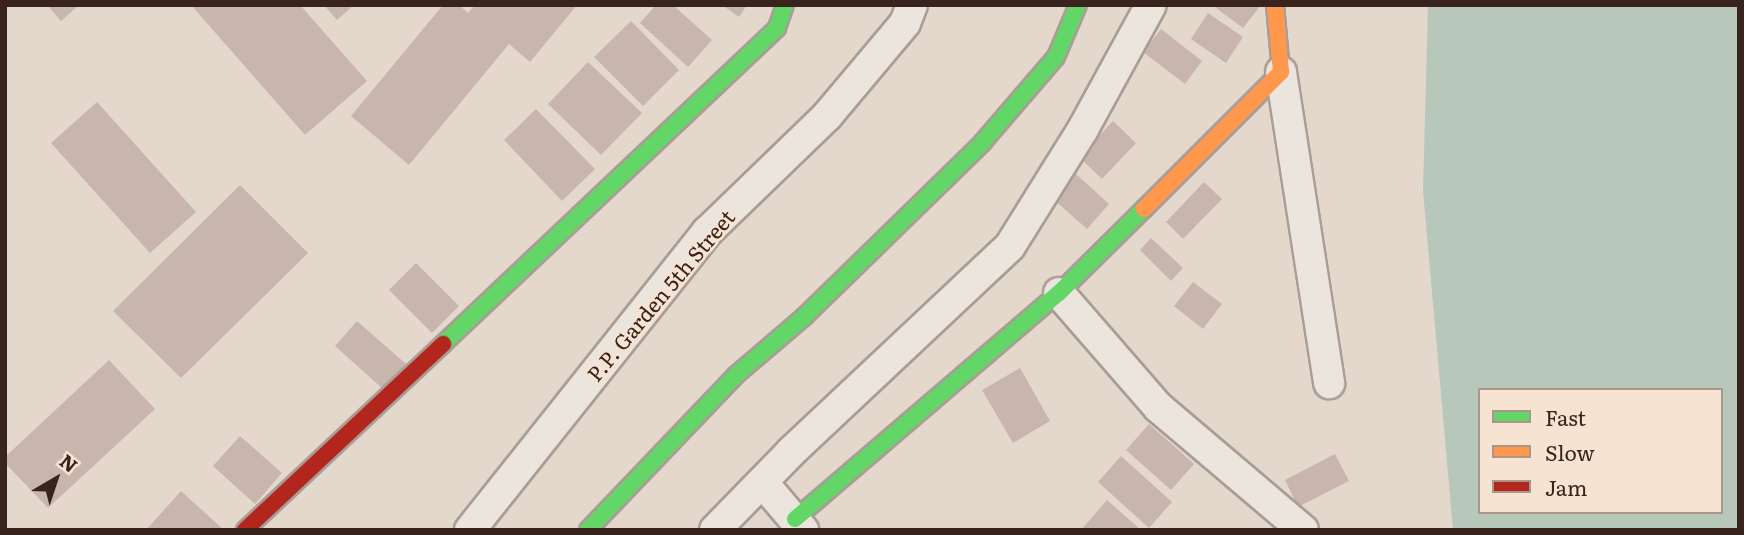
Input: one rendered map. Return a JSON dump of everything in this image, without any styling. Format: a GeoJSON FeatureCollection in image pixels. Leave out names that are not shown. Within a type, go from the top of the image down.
{"type":"FeatureCollection","features":[{"type":"Feature","properties":{"kind":"street"},"geometry":{"type":"LineString","coordinates":[[245,530],[777,28],[785,5]]}},
{"type":"Feature","properties":{"kind":"street","name":"P.P. Garden 5th Street"},"geometry":{"type":"LineString","coordinates":[[470,530],[707,232],[827,116],[905,23],[912,5]]}},
{"type":"Feature","properties":{"kind":"street"},"geometry":{"type":"LineString","coordinates":[[588,530],[736,375],[805,316],[982,143],[1056,57],[1078,5]]}},
{"type":"Feature","properties":{"kind":"street"},"geometry":{"type":"LineString","coordinates":[[715,530],[792,451],[1010,246],[1083,129],[1151,5]]}},
{"type":"Feature","properties":{"kind":"street"},"geometry":{"type":"LineString","coordinates":[[1275,5],[1281,72],[1329,383]]}},
{"type":"Feature","properties":{"kind":"street"},"geometry":{"type":"LineString","coordinates":[[763,483],[799,524],[1059,293],[1281,72]]}},
{"type":"Feature","properties":{"kind":"street"},"geometry":{"type":"LineString","coordinates":[[1059,293],[1158,407],[1303,530]]}},
{"type":"Feature","properties":{"kind":"shaded area"},"geometry":{"type":"Polygon","coordinates":[[[1428,5],[1739,5],[1739,530],[1453,530],[1423,191],[1428,5]]]}},
{"type":"Feature","properties":{"kind":"building"},"geometry":{"type":"Polygon","coordinates":[[[47,5],[79,5],[61,21],[47,5]]]}},
{"type":"Feature","properties":{"kind":"building"},"geometry":{"type":"Polygon","coordinates":[[[191,5],[300,5],[367,81],[305,135],[191,5]]]}},
{"type":"Feature","properties":{"kind":"building"},"geometry":{"type":"Polygon","coordinates":[[[324,5],[354,5],[337,20],[324,5]]]}},
{"type":"Feature","properties":{"kind":"building"},"geometry":{"type":"Polygon","coordinates":[[[443,5],[459,5],[468,13],[475,5],[577,5],[530,62],[509,44],[409,165],[351,116],[443,5]]]}},
{"type":"Feature","properties":{"kind":"building"},"geometry":{"type":"Polygon","coordinates":[[[656,5],[673,5],[712,40],[688,67],[640,23],[656,5]]]}},
{"type":"Feature","properties":{"kind":"building"},"geometry":{"type":"Polygon","coordinates":[[[722,5],[747,5],[739,17],[722,5]]]}},
{"type":"Feature","properties":{"kind":"building"},"geometry":{"type":"Polygon","coordinates":[[[1212,5],[1261,5],[1243,28],[1212,5]]]}},
{"type":"Feature","properties":{"kind":"building"},"geometry":{"type":"Polygon","coordinates":[[[1208,13],[1243,37],[1226,63],[1191,39],[1208,13]]]}},
{"type":"Feature","properties":{"kind":"building"},"geometry":{"type":"Polygon","coordinates":[[[631,21],[679,70],[643,106],[594,57],[631,21]]]}},
{"type":"Feature","properties":{"kind":"building"},"geometry":{"type":"Polygon","coordinates":[[[1161,29],[1202,61],[1185,84],[1143,52],[1161,29]]]}},
{"type":"Feature","properties":{"kind":"building"},"geometry":{"type":"Polygon","coordinates":[[[588,62],[642,113],[601,155],[548,104],[588,62]]]}},
{"type":"Feature","properties":{"kind":"building"},"geometry":{"type":"Polygon","coordinates":[[[97,102],[196,212],[150,253],[51,143],[97,102]]]}},
{"type":"Feature","properties":{"kind":"building"},"geometry":{"type":"Polygon","coordinates":[[[536,109],[595,169],[562,201],[504,140],[536,109]]]}},
{"type":"Feature","properties":{"kind":"building"},"geometry":{"type":"Polygon","coordinates":[[[1113,121],[1136,143],[1102,179],[1079,157],[1113,121]]]}},
{"type":"Feature","properties":{"kind":"building"},"geometry":{"type":"Polygon","coordinates":[[[1075,173],[1109,204],[1087,229],[1052,198],[1075,173]]]}},
{"type":"Feature","properties":{"kind":"building"},"geometry":{"type":"Polygon","coordinates":[[[1204,182],[1222,199],[1183,239],[1166,222],[1204,182]]]}},
{"type":"Feature","properties":{"kind":"building"},"geometry":{"type":"Polygon","coordinates":[[[240,185],[308,253],[181,378],[113,311],[240,185]]]}},
{"type":"Feature","properties":{"kind":"building"},"geometry":{"type":"Polygon","coordinates":[[[1151,238],[1183,268],[1171,281],[1140,250],[1151,238]]]}},
{"type":"Feature","properties":{"kind":"building"},"geometry":{"type":"Polygon","coordinates":[[[416,263],[459,306],[432,333],[389,290],[416,263]]]}},
{"type":"Feature","properties":{"kind":"building"},"geometry":{"type":"Polygon","coordinates":[[[1193,282],[1222,304],[1203,329],[1174,306],[1193,282]]]}},
{"type":"Feature","properties":{"kind":"building"},"geometry":{"type":"Polygon","coordinates":[[[357,321],[406,364],[383,389],[335,346],[357,321]]]}},
{"type":"Feature","properties":{"kind":"building"},"geometry":{"type":"Polygon","coordinates":[[[109,360],[155,409],[48,508],[5,463],[5,457],[109,360]]]}},
{"type":"Feature","properties":{"kind":"building"},"geometry":{"type":"Polygon","coordinates":[[[1020,368],[1050,421],[1013,443],[982,390],[1020,368]]]}},
{"type":"Feature","properties":{"kind":"building"},"geometry":{"type":"Polygon","coordinates":[[[1149,424],[1194,464],[1171,490],[1126,450],[1149,424]]]}},
{"type":"Feature","properties":{"kind":"building"},"geometry":{"type":"Polygon","coordinates":[[[240,436],[282,473],[255,504],[213,466],[240,436]]]}},
{"type":"Feature","properties":{"kind":"building"},"geometry":{"type":"Polygon","coordinates":[[[1335,454],[1349,481],[1298,507],[1285,480],[1335,454]]]}},
{"type":"Feature","properties":{"kind":"building"},"geometry":{"type":"Polygon","coordinates":[[[1121,456],[1172,502],[1149,528],[1098,482],[1121,456]]]}},
{"type":"Feature","properties":{"kind":"building"},"geometry":{"type":"Polygon","coordinates":[[[181,491],[224,530],[146,530],[181,491]]]}},
{"type":"Feature","properties":{"kind":"building"},"geometry":{"type":"Polygon","coordinates":[[[1107,500],[1141,530],[1081,530],[1107,500]]]}},
{"type":"Feature","properties":{"kind":"traffic: fast"},"geometry":{"type":"LineString","coordinates":[[443,344],[777,28],[785,5]]}},
{"type":"Feature","properties":{"kind":"traffic: fast"},"geometry":{"type":"LineString","coordinates":[[588,530],[736,375],[805,316],[982,143],[1056,57],[1078,5]]}},
{"type":"Feature","properties":{"kind":"traffic: fast"},"geometry":{"type":"LineString","coordinates":[[795,519],[1059,293],[1144,209]]}},
{"type":"Feature","properties":{"kind":"traffic: slow"},"geometry":{"type":"LineString","coordinates":[[1144,209],[1281,72],[1275,5]]}},
{"type":"Feature","properties":{"kind":"traffic: jam"},"geometry":{"type":"LineString","coordinates":[[245,530],[443,344]]}}]}
